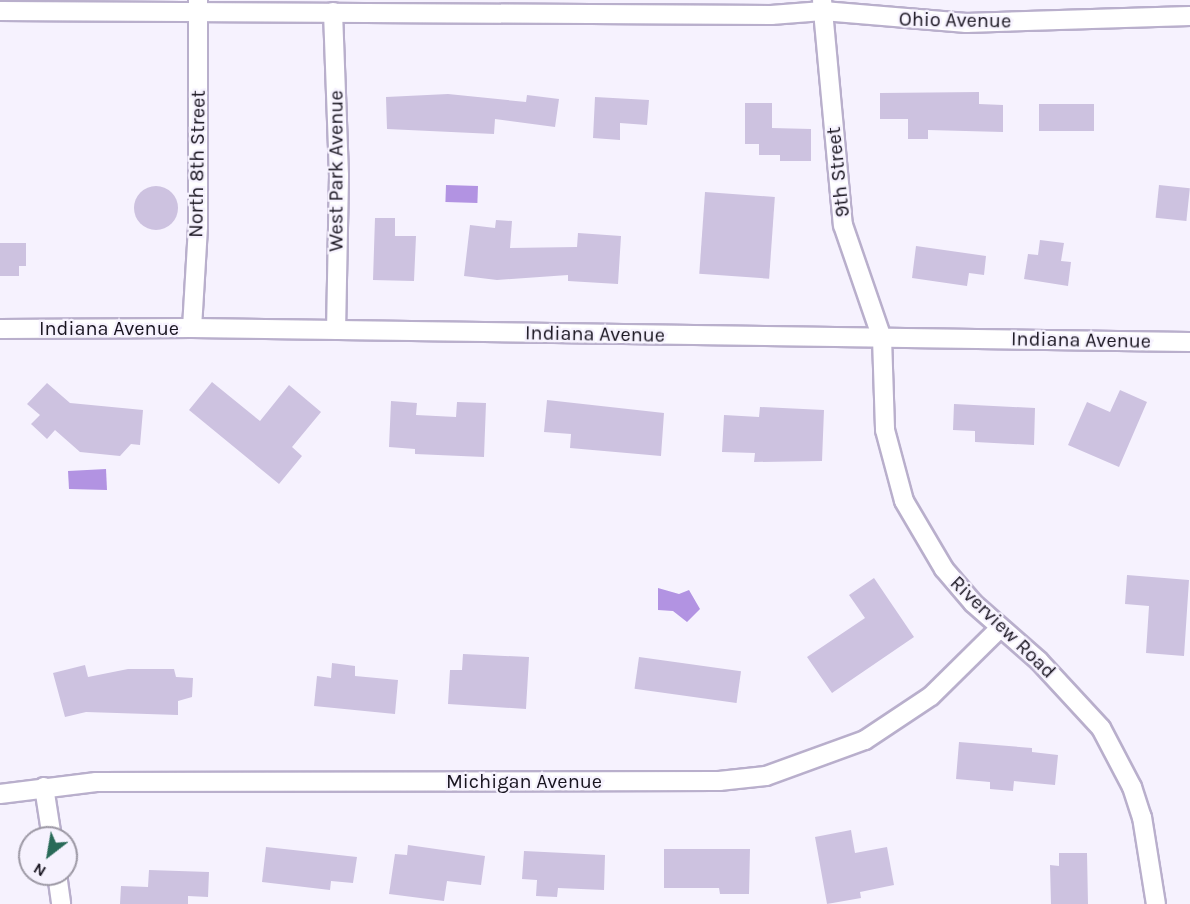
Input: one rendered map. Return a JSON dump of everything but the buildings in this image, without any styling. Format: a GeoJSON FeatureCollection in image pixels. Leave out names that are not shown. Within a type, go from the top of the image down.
{"type":"FeatureCollection","features":[{"type":"Feature","properties":{"kind":"street","name":"Ohio Avenue"},"geometry":{"type":"LineString","coordinates":[[0,11],[199,5],[333,12],[771,15],[822,5],[966,23],[1190,16]]}},
{"type":"Feature","properties":{"kind":"street","name":"North 8th Street"},"geometry":{"type":"LineString","coordinates":[[192,327],[198,226],[199,5]]}},
{"type":"Feature","properties":{"kind":"street","name":"9th Street"},"geometry":{"type":"LineString","coordinates":[[822,5],[843,225],[882,338]]}},
{"type":"Feature","properties":{"kind":"street","name":"West Park Avenue"},"geometry":{"type":"LineString","coordinates":[[333,12],[339,176],[336,330]]}},
{"type":"Feature","properties":{"kind":"street","name":"Indiana Avenue"},"geometry":{"type":"LineString","coordinates":[[0,329],[192,327],[1190,342]]}},
{"type":"Feature","properties":{"kind":"street","name":"Riverview Road"},"geometry":{"type":"LineString","coordinates":[[882,338],[885,430],[904,501],[944,569],[1000,628],[1065,687],[1101,728],[1120,761],[1142,817],[1155,904]]}},
{"type":"Feature","properties":{"kind":"street","name":"Michigan Avenue"},"geometry":{"type":"LineString","coordinates":[[0,794],[44,787],[229,780],[645,782],[766,776],[844,750],[911,711],[951,678],[1000,628]]}},
{"type":"Feature","properties":{"kind":"street"},"geometry":{"type":"LineString","coordinates":[[44,787],[50,826]]}},
{"type":"Feature","properties":{"kind":"street"},"geometry":{"type":"LineString","coordinates":[[59,886],[61,904]]}},
{"type":"Feature","properties":{"kind":"shaded area"},"geometry":{"type":"Polygon","coordinates":[[[446,185],[478,186],[477,203],[445,202],[446,185]]]}},
{"type":"Feature","properties":{"kind":"shaded area"},"geometry":{"type":"Polygon","coordinates":[[[106,469],[107,490],[69,489],[68,471],[106,469]]]}},
{"type":"Feature","properties":{"kind":"shaded area"},"geometry":{"type":"Polygon","coordinates":[[[658,588],[679,594],[689,590],[700,609],[687,622],[673,611],[658,610],[658,588]]]}}]}
